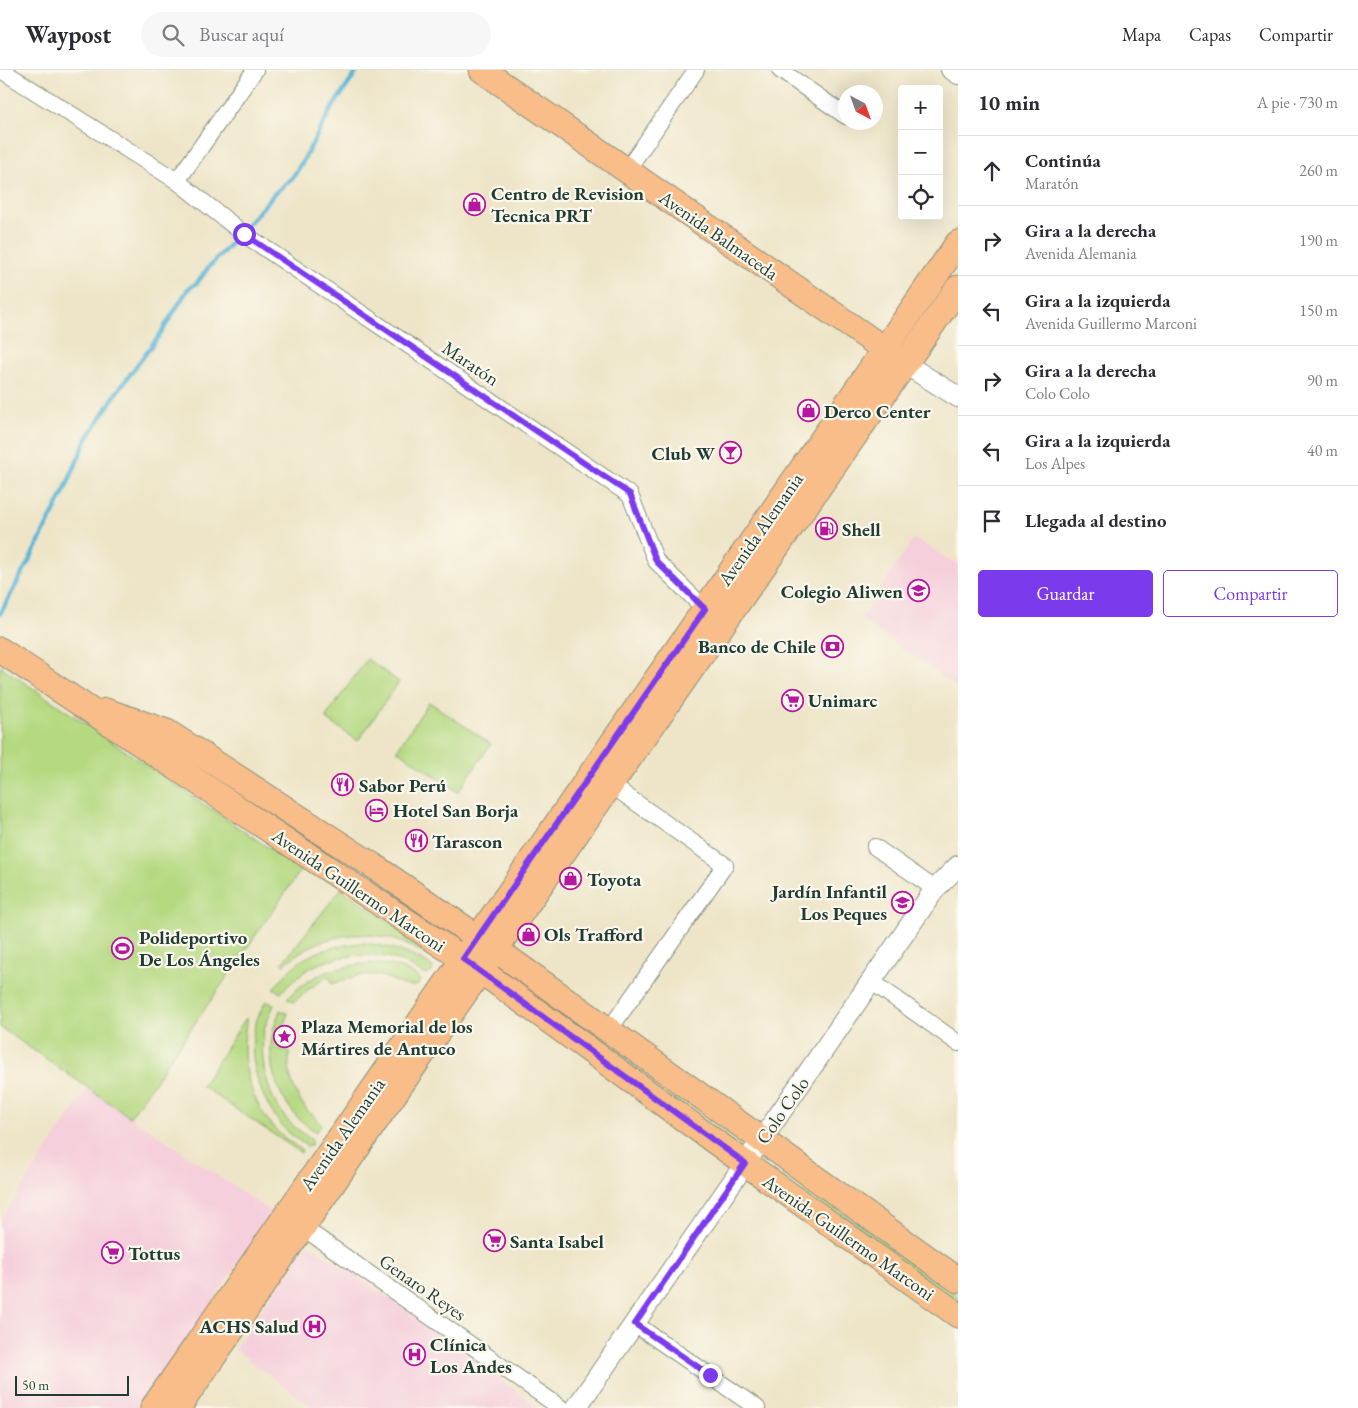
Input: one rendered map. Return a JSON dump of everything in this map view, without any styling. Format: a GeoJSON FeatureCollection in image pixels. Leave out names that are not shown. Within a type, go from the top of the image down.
{"type":"FeatureCollection","features":[{"type":"Feature","properties":{"kind":"main road","name":"Avenida Balmaceda"},"geometry":{"type":"LineString","coordinates":[[482,70],[905,364]]}},
{"type":"Feature","properties":{"kind":"main road","name":"Avenida Alemania"},"geometry":{"type":"LineString","coordinates":[[153,1408],[294,1221],[472,965],[705,609],[958,243]]}},
{"type":"Feature","properties":{"kind":"main road","name":"Avenida Alemania"},"geometry":{"type":"LineString","coordinates":[[486,944],[610,784],[958,288]]}},
{"type":"Feature","properties":{"kind":"main road","name":"Avenida Guillermo Marconi"},"geometry":{"type":"LineString","coordinates":[[0,650],[472,965],[958,1315]]}},
{"type":"Feature","properties":{"kind":"main road","name":"Avenida Guillermo Marconi"},"geometry":{"type":"LineString","coordinates":[[73,700],[167,732],[270,798],[372,865],[609,1030],[958,1280]]}},
{"type":"Feature","properties":{"kind":"main road"},"geometry":{"type":"LineString","coordinates":[[255,821],[270,798]]}},
{"type":"Feature","properties":{"kind":"main road"},"geometry":{"type":"LineString","coordinates":[[357,889],[372,865]]}},
{"type":"Feature","properties":{"kind":"main road","name":"Avenida Alemania"},"geometry":{"type":"LineString","coordinates":[[178,1408],[294,1221]]}},
{"type":"Feature","properties":{"kind":"street","name":"Maratón"},"geometry":{"type":"LineString","coordinates":[[1,70],[178,181],[244,234],[630,494],[656,561],[705,609]]}},
{"type":"Feature","properties":{"kind":"street"},"geometry":{"type":"LineString","coordinates":[[178,181],[255,70]]}},
{"type":"Feature","properties":{"kind":"street"},"geometry":{"type":"LineString","coordinates":[[627,170],[696,70]]}},
{"type":"Feature","properties":{"kind":"street"},"geometry":{"type":"LineString","coordinates":[[780,70],[838,110]]}},
{"type":"Feature","properties":{"kind":"street"},"geometry":{"type":"LineString","coordinates":[[949,70],[958,76]]}},
{"type":"Feature","properties":{"kind":"street","name":"Avenida Balmaceda"},"geometry":{"type":"LineString","coordinates":[[905,364],[958,397]]}},
{"type":"Feature","properties":{"kind":"street"},"geometry":{"type":"LineString","coordinates":[[609,1030],[726,865],[610,784]]}},
{"type":"Feature","properties":{"kind":"street"},"geometry":{"type":"LineString","coordinates":[[875,847],[935,889]]}},
{"type":"Feature","properties":{"kind":"street","name":"Colo Colo"},"geometry":{"type":"LineString","coordinates":[[576,1408],[935,889],[958,866]]}},
{"type":"Feature","properties":{"kind":"street"},"geometry":{"type":"LineString","coordinates":[[871,982],[958,1043]]}},
{"type":"Feature","properties":{"kind":"street","name":"Genaro Reyes"},"geometry":{"type":"LineString","coordinates":[[294,1221],[561,1408]]}},
{"type":"Feature","properties":{"kind":"street"},"geometry":{"type":"LineString","coordinates":[[635,1324],[757,1408]]}},
{"type":"Feature","properties":{"kind":"shaded area","name":"Colegio Aliwen"},"geometry":{"type":"Polygon","coordinates":[[[914,538],[955,563],[958,559],[958,688],[861,619],[914,538]]]}},
{"type":"Feature","properties":{"kind":"shaded area"},"geometry":{"type":"Polygon","coordinates":[[[88,1088],[273,1213],[139,1408],[0,1408],[0,1221],[88,1088]]]}},
{"type":"Feature","properties":{"kind":"shaded area"},"geometry":{"type":"Polygon","coordinates":[[[308,1244],[395,1302],[540,1408],[314,1408],[234,1349],[308,1244]]]}},
{"type":"Feature","properties":{"kind":"green space"},"geometry":{"type":"Polygon","coordinates":[[[367,659],[399,682],[358,741],[325,718],[367,659]]]}},
{"type":"Feature","properties":{"kind":"green space","name":"Polideportivo De Los Ángeles"},"geometry":{"type":"Polygon","coordinates":[[[0,666],[301,870],[130,1117],[0,1027],[0,666]]]}},
{"type":"Feature","properties":{"kind":"green space"},"geometry":{"type":"Polygon","coordinates":[[[429,702],[491,744],[458,792],[397,750],[429,702]]]}},
{"type":"Feature","properties":{"kind":"green space"},"geometry":{"type":"Polygon","coordinates":[[[341,889],[440,957],[438,961],[392,939],[378,936],[349,935],[321,942],[307,948],[284,965],[282,963],[341,889]]]}},
{"type":"Feature","properties":{"kind":"green space"},"geometry":{"type":"Polygon","coordinates":[[[364,943],[391,948],[408,954],[433,967],[432,972],[424,974],[401,962],[383,957],[372,955],[351,956],[329,960],[310,968],[298,976],[281,993],[273,988],[292,968],[308,957],[326,949],[364,943]]]}},
{"type":"Feature","properties":{"kind":"green space"},"geometry":{"type":"Polygon","coordinates":[[[369,963],[390,965],[404,969],[411,972],[421,981],[418,985],[407,986],[381,976],[365,975],[332,984],[329,976],[310,988],[294,1002],[287,998],[307,982],[325,973],[369,963]]]}},
{"type":"Feature","properties":{"kind":"green space"},"geometry":{"type":"Polygon","coordinates":[[[266,1001],[274,1005],[264,1030],[263,1054],[266,1078],[281,1111],[291,1124],[312,1140],[311,1145],[307,1146],[285,1129],[269,1107],[258,1081],[254,1067],[253,1039],[257,1019],[266,1001]]]}},
{"type":"Feature","properties":{"kind":"green space"},"geometry":{"type":"Polygon","coordinates":[[[280,1010],[288,1014],[281,1031],[280,1049],[289,1051],[289,1068],[294,1089],[307,1110],[321,1125],[316,1132],[304,1124],[294,1113],[279,1089],[274,1075],[271,1061],[271,1046],[280,1010]]]}},
{"type":"Feature","properties":{"kind":"green space"},"geometry":{"type":"Polygon","coordinates":[[[245,1019],[247,1019],[244,1050],[249,1081],[254,1096],[270,1123],[280,1134],[302,1150],[301,1153],[202,1086],[245,1019]]]}},
{"type":"Feature","properties":{"kind":"green space"},"geometry":{"type":"Polygon","coordinates":[[[785,1171],[958,1296],[958,1307],[780,1180],[785,1171]]]}},
{"type":"Feature","properties":{"kind":"waterway"},"geometry":{"type":"LineString","coordinates":[[244,229],[274,194],[293,177],[330,111],[358,70]]}},
{"type":"Feature","properties":{"kind":"waterway"},"geometry":{"type":"LineString","coordinates":[[0,614],[63,494],[86,440],[117,392],[161,333],[188,289],[197,283],[208,268],[239,235]]}},
{"type":"Feature","properties":{"kind":"place","name":"Centro de Revision Tecnica PRT"},"geometry":{"type":"Point","coordinates":[475,204]}},
{"type":"Feature","properties":{"kind":"place","name":"Derco Center"},"geometry":{"type":"Point","coordinates":[808,411]}},
{"type":"Feature","properties":{"kind":"place","name":"Club W"},"geometry":{"type":"Point","coordinates":[731,453]}},
{"type":"Feature","properties":{"kind":"place","name":"Shell"},"geometry":{"type":"Point","coordinates":[826,529]}},
{"type":"Feature","properties":{"kind":"place","name":"Colegio Aliwen"},"geometry":{"type":"Point","coordinates":[919,591]}},
{"type":"Feature","properties":{"kind":"place","name":"Banco de Chile"},"geometry":{"type":"Point","coordinates":[832,646]}},
{"type":"Feature","properties":{"kind":"place","name":"Unimarc"},"geometry":{"type":"Point","coordinates":[792,700]}},
{"type":"Feature","properties":{"kind":"place","name":"Sabor Perú"},"geometry":{"type":"Point","coordinates":[343,785]}},
{"type":"Feature","properties":{"kind":"place","name":"Hotel San Borja"},"geometry":{"type":"Point","coordinates":[377,810]}},
{"type":"Feature","properties":{"kind":"place","name":"Tarascon"},"geometry":{"type":"Point","coordinates":[416,841]}},
{"type":"Feature","properties":{"kind":"place","name":"Toyota"},"geometry":{"type":"Point","coordinates":[571,879]}},
{"type":"Feature","properties":{"kind":"place","name":"Jardín Infantil Los Peques"},"geometry":{"type":"Point","coordinates":[903,902]}},
{"type":"Feature","properties":{"kind":"place","name":"Ols Trafford"},"geometry":{"type":"Point","coordinates":[528,934]}},
{"type":"Feature","properties":{"kind":"place","name":"Polideportivo De Los Ángeles"},"geometry":{"type":"Point","coordinates":[123,948]}},
{"type":"Feature","properties":{"kind":"place","name":"Plaza Memorial de los Mártires de Antuco"},"geometry":{"type":"Point","coordinates":[285,1037]}},
{"type":"Feature","properties":{"kind":"place","name":"Santa Isabel"},"geometry":{"type":"Point","coordinates":[494,1241]}},
{"type":"Feature","properties":{"kind":"place","name":"Tottus"},"geometry":{"type":"Point","coordinates":[112,1253]}},
{"type":"Feature","properties":{"kind":"place","name":"ACHS Salud"},"geometry":{"type":"Point","coordinates":[315,1326]}},
{"type":"Feature","properties":{"kind":"place","name":"Clínica Los Andes"},"geometry":{"type":"Point","coordinates":[414,1355]}},
{"type":"Feature","properties":{"kind":"route"},"geometry":{"type":"LineString","coordinates":[[244,234],[630,494],[656,561],[705,609],[463,959],[745,1163],[635,1324],[710,1375]]}}]}
